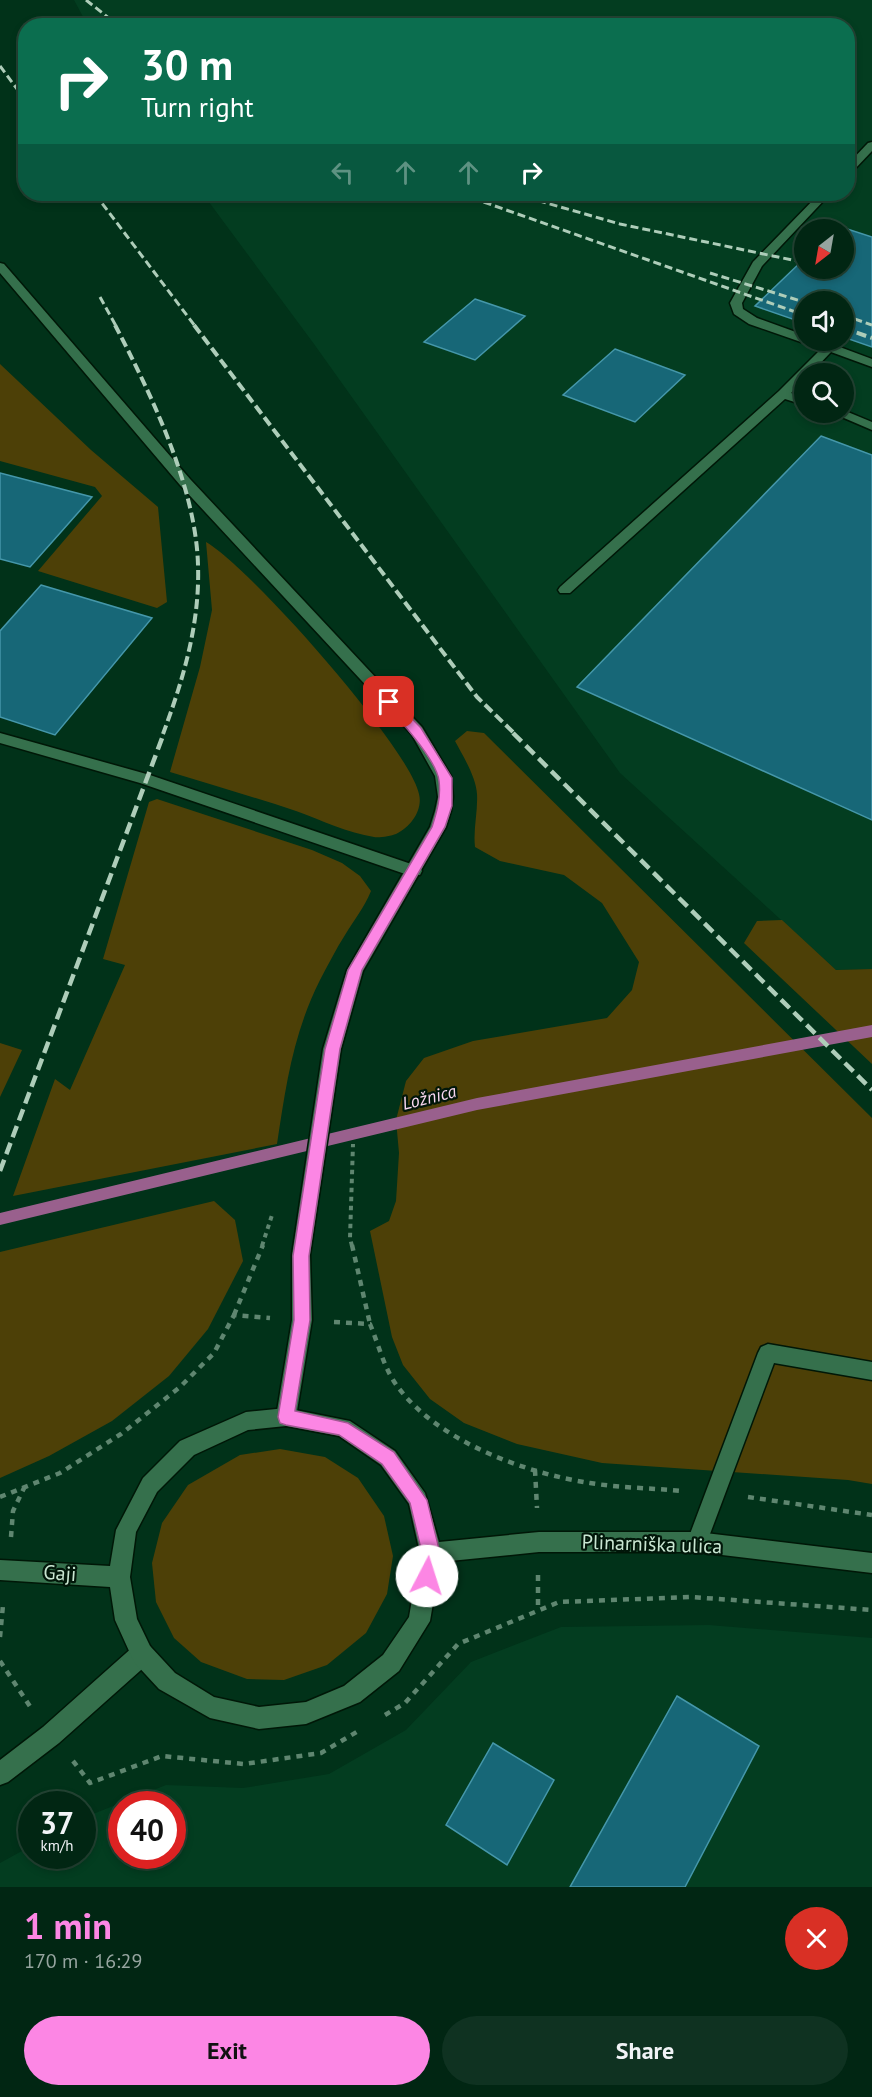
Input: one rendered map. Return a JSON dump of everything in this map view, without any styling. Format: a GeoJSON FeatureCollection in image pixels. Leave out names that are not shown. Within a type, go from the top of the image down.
{"type":"FeatureCollection","features":[{"type":"Feature","properties":{"kind":"street"},"geometry":{"type":"LineString","coordinates":[[855,163],[872,145]]}},
{"type":"Feature","properties":{"kind":"street"},"geometry":{"type":"LineString","coordinates":[[794,336],[753,321],[738,311],[736,303],[757,264],[818,201]]}},
{"type":"Feature","properties":{"kind":"street"},"geometry":{"type":"LineString","coordinates":[[0,266],[185,482],[417,730],[446,778],[446,806],[438,827],[355,970],[333,1049],[301,1256],[302,1320],[286,1417]]}},
{"type":"Feature","properties":{"kind":"street"},"geometry":{"type":"LineString","coordinates":[[565,591],[783,394],[826,351]]}},
{"type":"Feature","properties":{"kind":"street"},"geometry":{"type":"LineString","coordinates":[[838,351],[872,363]]}},
{"type":"Feature","properties":{"kind":"street"},"geometry":{"type":"LineString","coordinates":[[783,394],[794,398]]}},
{"type":"Feature","properties":{"kind":"street"},"geometry":{"type":"LineString","coordinates":[[854,419],[872,426]]}},
{"type":"Feature","properties":{"kind":"street"},"geometry":{"type":"LineString","coordinates":[[0,738],[145,779],[414,871]]}},
{"type":"Feature","properties":{"kind":"street"},"geometry":{"type":"LineString","coordinates":[[697,1542],[768,1353],[872,1371]]}},
{"type":"Feature","properties":{"kind":"street"},"geometry":{"type":"LineString","coordinates":[[286,1417],[342,1428],[388,1458],[418,1500],[431,1553],[418,1621],[391,1663],[352,1694],[306,1713],[259,1718],[210,1707],[167,1681],[142,1654],[126,1620],[119,1577],[126,1530],[150,1485],[187,1448],[246,1421],[286,1417]]}},
{"type":"Feature","properties":{"kind":"street","name":"Plinarniška ulica"},"geometry":{"type":"LineString","coordinates":[[431,1553],[539,1542],[697,1542],[872,1563]]}},
{"type":"Feature","properties":{"kind":"street","name":"Gaji"},"geometry":{"type":"LineString","coordinates":[[0,1570],[119,1577]]}},
{"type":"Feature","properties":{"kind":"street"},"geometry":{"type":"LineString","coordinates":[[0,1774],[51,1735],[142,1654]]}},
{"type":"Feature","properties":{"kind":"path"},"geometry":{"type":"LineString","coordinates":[[354,1135],[350,1238],[370,1324],[395,1384],[431,1422],[518,1465],[588,1483],[716,1494],[872,1515]]}},
{"type":"Feature","properties":{"kind":"path"},"geometry":{"type":"LineString","coordinates":[[0,1497],[60,1473],[121,1434],[180,1387],[214,1353],[234,1315],[370,1324]]}},
{"type":"Feature","properties":{"kind":"path"},"geometry":{"type":"LineString","coordinates":[[0,1656],[1,1662]]}},
{"type":"Feature","properties":{"kind":"shaded area"},"geometry":{"type":"Polygon","coordinates":[[[74,0],[872,0],[872,969],[836,970],[620,773],[314,344],[208,201],[855,201],[855,18],[84,18],[74,0]]]}},
{"type":"Feature","properties":{"kind":"shaded area"},"geometry":{"type":"Polygon","coordinates":[[[0,364],[91,450],[158,507],[167,602],[157,608],[38,571],[102,496],[95,487],[0,461],[0,364]]]}},
{"type":"Feature","properties":{"kind":"shaded area"},"geometry":{"type":"Polygon","coordinates":[[[206,542],[227,558],[290,620],[359,700],[388,738],[409,771],[420,800],[415,817],[401,831],[382,837],[364,835],[296,811],[170,772],[200,667],[212,610],[206,542]]]}},
{"type":"Feature","properties":{"kind":"shaded area"},"geometry":{"type":"Polygon","coordinates":[[[467,731],[484,733],[872,1118],[872,1484],[848,1480],[602,1463],[517,1444],[464,1423],[430,1399],[403,1365],[392,1337],[370,1231],[389,1221],[396,1201],[399,1153],[396,1120],[406,1081],[424,1058],[473,1041],[607,1018],[632,990],[639,962],[602,903],[564,875],[500,861],[475,847],[476,787],[469,767],[455,741],[467,731]]]}},
{"type":"Feature","properties":{"kind":"shaded area"},"geometry":{"type":"Polygon","coordinates":[[[157,799],[312,850],[342,863],[360,876],[371,891],[320,980],[303,1020],[287,1080],[277,1144],[13,1196],[55,1079],[70,1090],[125,965],[103,959],[149,802],[157,799]]]}},
{"type":"Feature","properties":{"kind":"shaded area"},"geometry":{"type":"Polygon","coordinates":[[[782,920],[836,970],[872,969],[872,1064],[744,943],[757,921],[782,920]]]}},
{"type":"Feature","properties":{"kind":"shaded area"},"geometry":{"type":"Polygon","coordinates":[[[0,1043],[22,1050],[0,1097],[0,1043]]]}},
{"type":"Feature","properties":{"kind":"shaded area"},"geometry":{"type":"Polygon","coordinates":[[[214,1201],[235,1220],[243,1261],[208,1329],[169,1376],[112,1421],[49,1456],[0,1478],[0,1252],[214,1201]]]}},
{"type":"Feature","properties":{"kind":"shaded area"},"geometry":{"type":"Polygon","coordinates":[[[280,1449],[325,1457],[358,1478],[384,1516],[393,1556],[387,1594],[366,1633],[327,1665],[284,1680],[247,1679],[201,1662],[174,1638],[156,1602],[152,1563],[162,1523],[188,1485],[240,1455],[280,1449]]]}},
{"type":"Feature","properties":{"kind":"shaded area"},"geometry":{"type":"Polygon","coordinates":[[[709,1625],[872,1638],[872,1887],[0,1887],[0,1863],[18,1853],[18,1869],[96,1869],[96,1813],[108,1808],[108,1869],[186,1869],[186,1791],[151,1791],[166,1785],[243,1788],[329,1774],[406,1730],[471,1662],[561,1627],[709,1625]]]}},
{"type":"Feature","properties":{"kind":"building"},"geometry":{"type":"Polygon","coordinates":[[[854,231],[872,237],[872,347],[854,341],[854,291],[794,291],[794,320],[755,306],[794,269],[794,279],[854,279],[854,231]]]}},
{"type":"Feature","properties":{"kind":"building"},"geometry":{"type":"Polygon","coordinates":[[[475,299],[525,316],[475,360],[424,342],[475,299]]]}},
{"type":"Feature","properties":{"kind":"building"},"geometry":{"type":"Polygon","coordinates":[[[615,349],[685,375],[635,422],[563,395],[615,349]]]}},
{"type":"Feature","properties":{"kind":"building"},"geometry":{"type":"Polygon","coordinates":[[[821,436],[872,455],[872,820],[577,687],[821,436]]]}},
{"type":"Feature","properties":{"kind":"building"},"geometry":{"type":"Polygon","coordinates":[[[0,473],[92,497],[30,567],[0,559],[0,473]]]}},
{"type":"Feature","properties":{"kind":"building"},"geometry":{"type":"Polygon","coordinates":[[[41,585],[152,618],[55,735],[0,717],[0,631],[41,585]]]}},
{"type":"Feature","properties":{"kind":"building"},"geometry":{"type":"Polygon","coordinates":[[[677,1696],[759,1746],[685,1887],[570,1887],[677,1696]]]}},
{"type":"Feature","properties":{"kind":"building"},"geometry":{"type":"Polygon","coordinates":[[[493,1743],[554,1780],[507,1865],[446,1825],[493,1743]]]}},
{"type":"Feature","properties":{"kind":"waterway","name":"Ložnica"},"geometry":{"type":"LineString","coordinates":[[0,1219],[477,1104],[872,1031]]}},
{"type":"Feature","properties":{"kind":"railway"},"geometry":{"type":"LineString","coordinates":[[86,0],[109,18]]}},
{"type":"Feature","properties":{"kind":"railway"},"geometry":{"type":"LineString","coordinates":[[0,66],[18,90]]}},
{"type":"Feature","properties":{"kind":"railway"},"geometry":{"type":"LineString","coordinates":[[100,201],[195,326]]}},
{"type":"Feature","properties":{"kind":"railway"},"geometry":{"type":"LineString","coordinates":[[481,201],[794,311]]}},
{"type":"Feature","properties":{"kind":"railway"},"geometry":{"type":"LineString","coordinates":[[540,201],[620,224],[794,260]]}},
{"type":"Feature","properties":{"kind":"railway"},"geometry":{"type":"LineString","coordinates":[[710,273],[794,299]]}},
{"type":"Feature","properties":{"kind":"railway"},"geometry":{"type":"LineString","coordinates":[[100,297],[116,326]]}},
{"type":"Feature","properties":{"kind":"railway"},"geometry":{"type":"LineString","coordinates":[[854,319],[872,325]]}},
{"type":"Feature","properties":{"kind":"railway"},"geometry":{"type":"LineString","coordinates":[[115,325],[157,411],[169,442],[189,504],[195,535],[198,587],[193,630],[177,693],[163,734]]}},
{"type":"Feature","properties":{"kind":"railway"},"geometry":{"type":"LineString","coordinates":[[194,325],[477,697],[515,734]]}},
{"type":"Feature","properties":{"kind":"railway"},"geometry":{"type":"LineString","coordinates":[[854,332],[872,338]]}},
{"type":"Feature","properties":{"kind":"railway"},"geometry":{"type":"LineString","coordinates":[[0,1171],[164,733]]}},
{"type":"Feature","properties":{"kind":"railway"},"geometry":{"type":"LineString","coordinates":[[513,733],[872,1090]]}},
{"type":"Feature","properties":{"kind":"route"},"geometry":{"type":"LineString","coordinates":[[389,702],[417,730],[446,778],[446,806],[438,827],[414,871],[355,970],[333,1049],[301,1256],[302,1320],[286,1417],[342,1428],[388,1458],[418,1500],[431,1553],[427,1576]]}}]}
